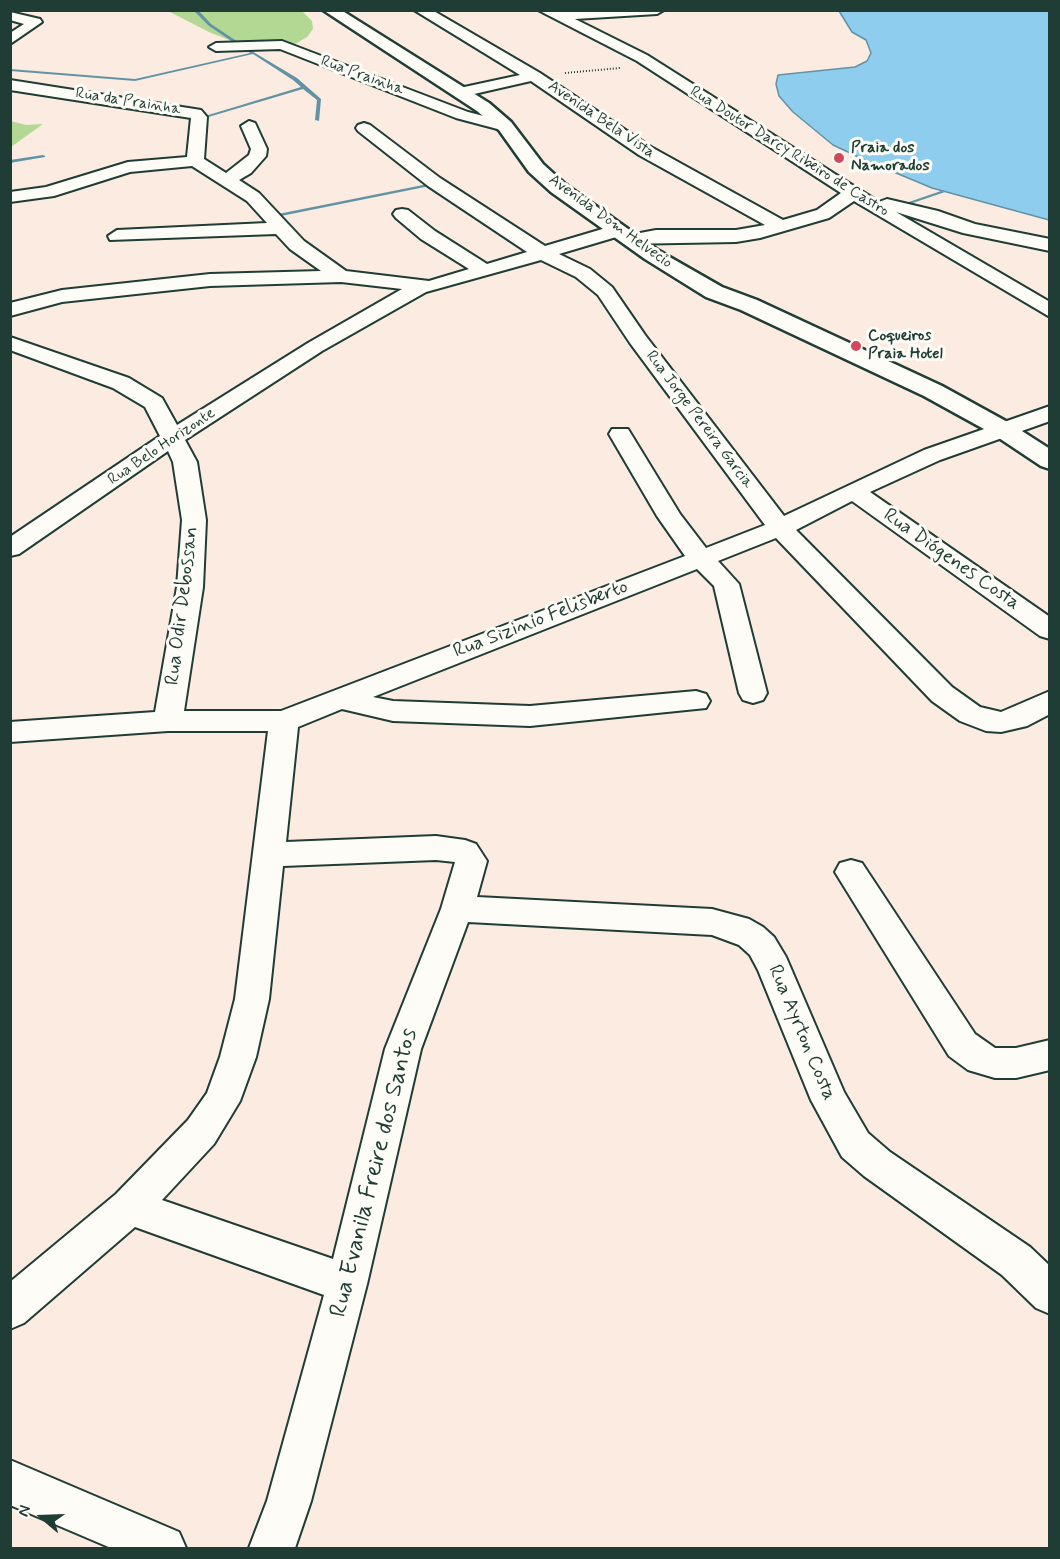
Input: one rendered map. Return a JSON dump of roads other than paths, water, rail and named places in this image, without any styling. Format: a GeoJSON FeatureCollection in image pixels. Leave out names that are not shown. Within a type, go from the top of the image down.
{"type":"FeatureCollection","features":[{"type":"Feature","properties":{"kind":"street","name":"Avenida Dom Helvecio"},"geometry":{"type":"LineString","coordinates":[[330,10],[461,92],[505,126],[536,168],[558,188],[623,235],[714,292],[737,311],[991,433]]}},
{"type":"Feature","properties":{"kind":"street","name":"Avenida Bela Vista"},"geometry":{"type":"LineString","coordinates":[[421,10],[535,76],[645,151],[782,226]]}},
{"type":"Feature","properties":{"kind":"street"},"geometry":{"type":"LineString","coordinates":[[550,13],[657,10]]}},
{"type":"Feature","properties":{"kind":"street","name":"Rua Doutor Darcy Ribeiro de Castro"},"geometry":{"type":"LineString","coordinates":[[550,13],[628,50],[860,197],[1050,311]]}},
{"type":"Feature","properties":{"kind":"street"},"geometry":{"type":"LineString","coordinates":[[10,16],[35,22],[10,40]]}},
{"type":"Feature","properties":{"kind":"street","name":"Rua Prainha"},"geometry":{"type":"LineString","coordinates":[[216,47],[282,45],[462,115],[505,126]]}},
{"type":"Feature","properties":{"kind":"street"},"geometry":{"type":"LineString","coordinates":[[461,92],[535,76]]}},
{"type":"Feature","properties":{"kind":"street","name":"Rua da Prainha"},"geometry":{"type":"LineString","coordinates":[[10,85],[195,113],[199,117],[199,137],[195,161]]}},
{"type":"Feature","properties":{"kind":"street"},"geometry":{"type":"LineString","coordinates":[[227,180],[245,169],[257,156],[259,149],[249,126]]}},
{"type":"Feature","properties":{"kind":"street","name":"Rua Jorge Pereira Garcia"},"geometry":{"type":"LineString","coordinates":[[364,128],[434,182],[544,254],[583,273],[605,291],[637,339],[780,528],[942,694],[957,706],[986,721],[1001,722],[1017,719],[1050,702]]}},
{"type":"Feature","properties":{"kind":"street"},"geometry":{"type":"LineString","coordinates":[[10,197],[48,192],[128,167],[195,161],[253,197],[297,245],[341,276]]}},
{"type":"Feature","properties":{"kind":"street"},"geometry":{"type":"LineString","coordinates":[[10,310],[62,296],[178,282],[341,276],[421,287],[439,285],[544,254],[623,235],[736,236],[823,214],[860,197],[909,208],[970,229],[1050,245]]}},
{"type":"Feature","properties":{"kind":"street"},"geometry":{"type":"LineString","coordinates":[[402,214],[428,235],[486,271]]}},
{"type":"Feature","properties":{"kind":"street"},"geometry":{"type":"LineString","coordinates":[[117,236],[280,228]]}},
{"type":"Feature","properties":{"kind":"street","name":"Rua Belo Horizonte"},"geometry":{"type":"LineString","coordinates":[[10,549],[172,438],[315,347],[421,287]]}},
{"type":"Feature","properties":{"kind":"street","name":"Rua Odir Debossan"},"geometry":{"type":"LineString","coordinates":[[10,343],[121,383],[154,403],[185,462],[194,520],[190,587],[168,722]]}},
{"type":"Feature","properties":{"kind":"street","name":"Rua Sizinio Felisberto"},"geometry":{"type":"LineString","coordinates":[[10,732],[168,722],[284,721],[780,528],[853,491],[991,433],[1050,413]]}},
{"type":"Feature","properties":{"kind":"street"},"geometry":{"type":"LineString","coordinates":[[991,433],[1050,461]]}},
{"type":"Feature","properties":{"kind":"street"},"geometry":{"type":"LineString","coordinates":[[991,433],[1050,483]]}},
{"type":"Feature","properties":{"kind":"street"},"geometry":{"type":"LineString","coordinates":[[620,434],[669,516],[700,558],[726,584],[753,693]]}},
{"type":"Feature","properties":{"kind":"street","name":"Rua Diógenes Costa"},"geometry":{"type":"LineString","coordinates":[[853,491],[1050,630]]}},
{"type":"Feature","properties":{"kind":"street"},"geometry":{"type":"LineString","coordinates":[[340,699],[393,711],[530,716],[696,701]]}},
{"type":"Feature","properties":{"kind":"street"},"geometry":{"type":"LineString","coordinates":[[10,1309],[130,1207],[201,1131],[222,1101],[238,1057],[252,999],[284,721]]}},
{"type":"Feature","properties":{"kind":"street","name":"Rua Evanila Freire dos Santos"},"geometry":{"type":"LineString","coordinates":[[269,855],[436,848],[465,852],[471,861],[457,909],[403,1049],[347,1284],[289,1501],[273,1548]]}},
{"type":"Feature","properties":{"kind":"street"},"geometry":{"type":"LineString","coordinates":[[851,872],[954,1036],[981,1059],[995,1063],[1016,1063],[1050,1055]]}},
{"type":"Feature","properties":{"kind":"street","name":"Rua Ayrton Costa"},"geometry":{"type":"LineString","coordinates":[[457,909],[712,922],[737,928],[751,936],[762,946],[774,967],[829,1100],[855,1145],[877,1164],[1016,1261],[1050,1294]]}},
{"type":"Feature","properties":{"kind":"street"},"geometry":{"type":"LineString","coordinates":[[130,1207],[347,1284]]}},
{"type":"Feature","properties":{"kind":"street"},"geometry":{"type":"LineString","coordinates":[[10,1482],[164,1548]]}},
{"type":"Feature","properties":{"kind":"water"},"geometry":{"type":"Polygon","coordinates":[[[839,11],[1049,11],[1049,220],[932,188],[865,160],[833,145],[793,112],[779,96],[776,84],[778,75],[855,67],[867,61],[871,53],[866,40],[852,32],[839,11]]]}},
{"type":"Feature","properties":{"kind":"waterway"},"geometry":{"type":"LineString","coordinates":[[195,10],[210,25],[237,43]]}},
{"type":"Feature","properties":{"kind":"waterway"},"geometry":{"type":"LineString","coordinates":[[250,51],[295,79],[319,100],[317,120]]}},
{"type":"Feature","properties":{"kind":"waterway"},"geometry":{"type":"LineString","coordinates":[[10,70],[135,80],[253,53]]}},
{"type":"Feature","properties":{"kind":"waterway"},"geometry":{"type":"LineString","coordinates":[[207,117],[304,87]]}},
{"type":"Feature","properties":{"kind":"waterway"},"geometry":{"type":"LineString","coordinates":[[10,162],[43,156]]}},
{"type":"Feature","properties":{"kind":"waterway"},"geometry":{"type":"LineString","coordinates":[[281,214],[428,185]]}},
{"type":"Feature","properties":{"kind":"waterway"},"geometry":{"type":"LineString","coordinates":[[905,204],[943,192]]}},
{"type":"Feature","properties":{"kind":"place","name":"Praia dos Namorados"},"geometry":{"type":"Point","coordinates":[839,158]}},
{"type":"Feature","properties":{"kind":"place","name":"Coqueiros Praia Hotel"},"geometry":{"type":"Point","coordinates":[856,346]}}]}
